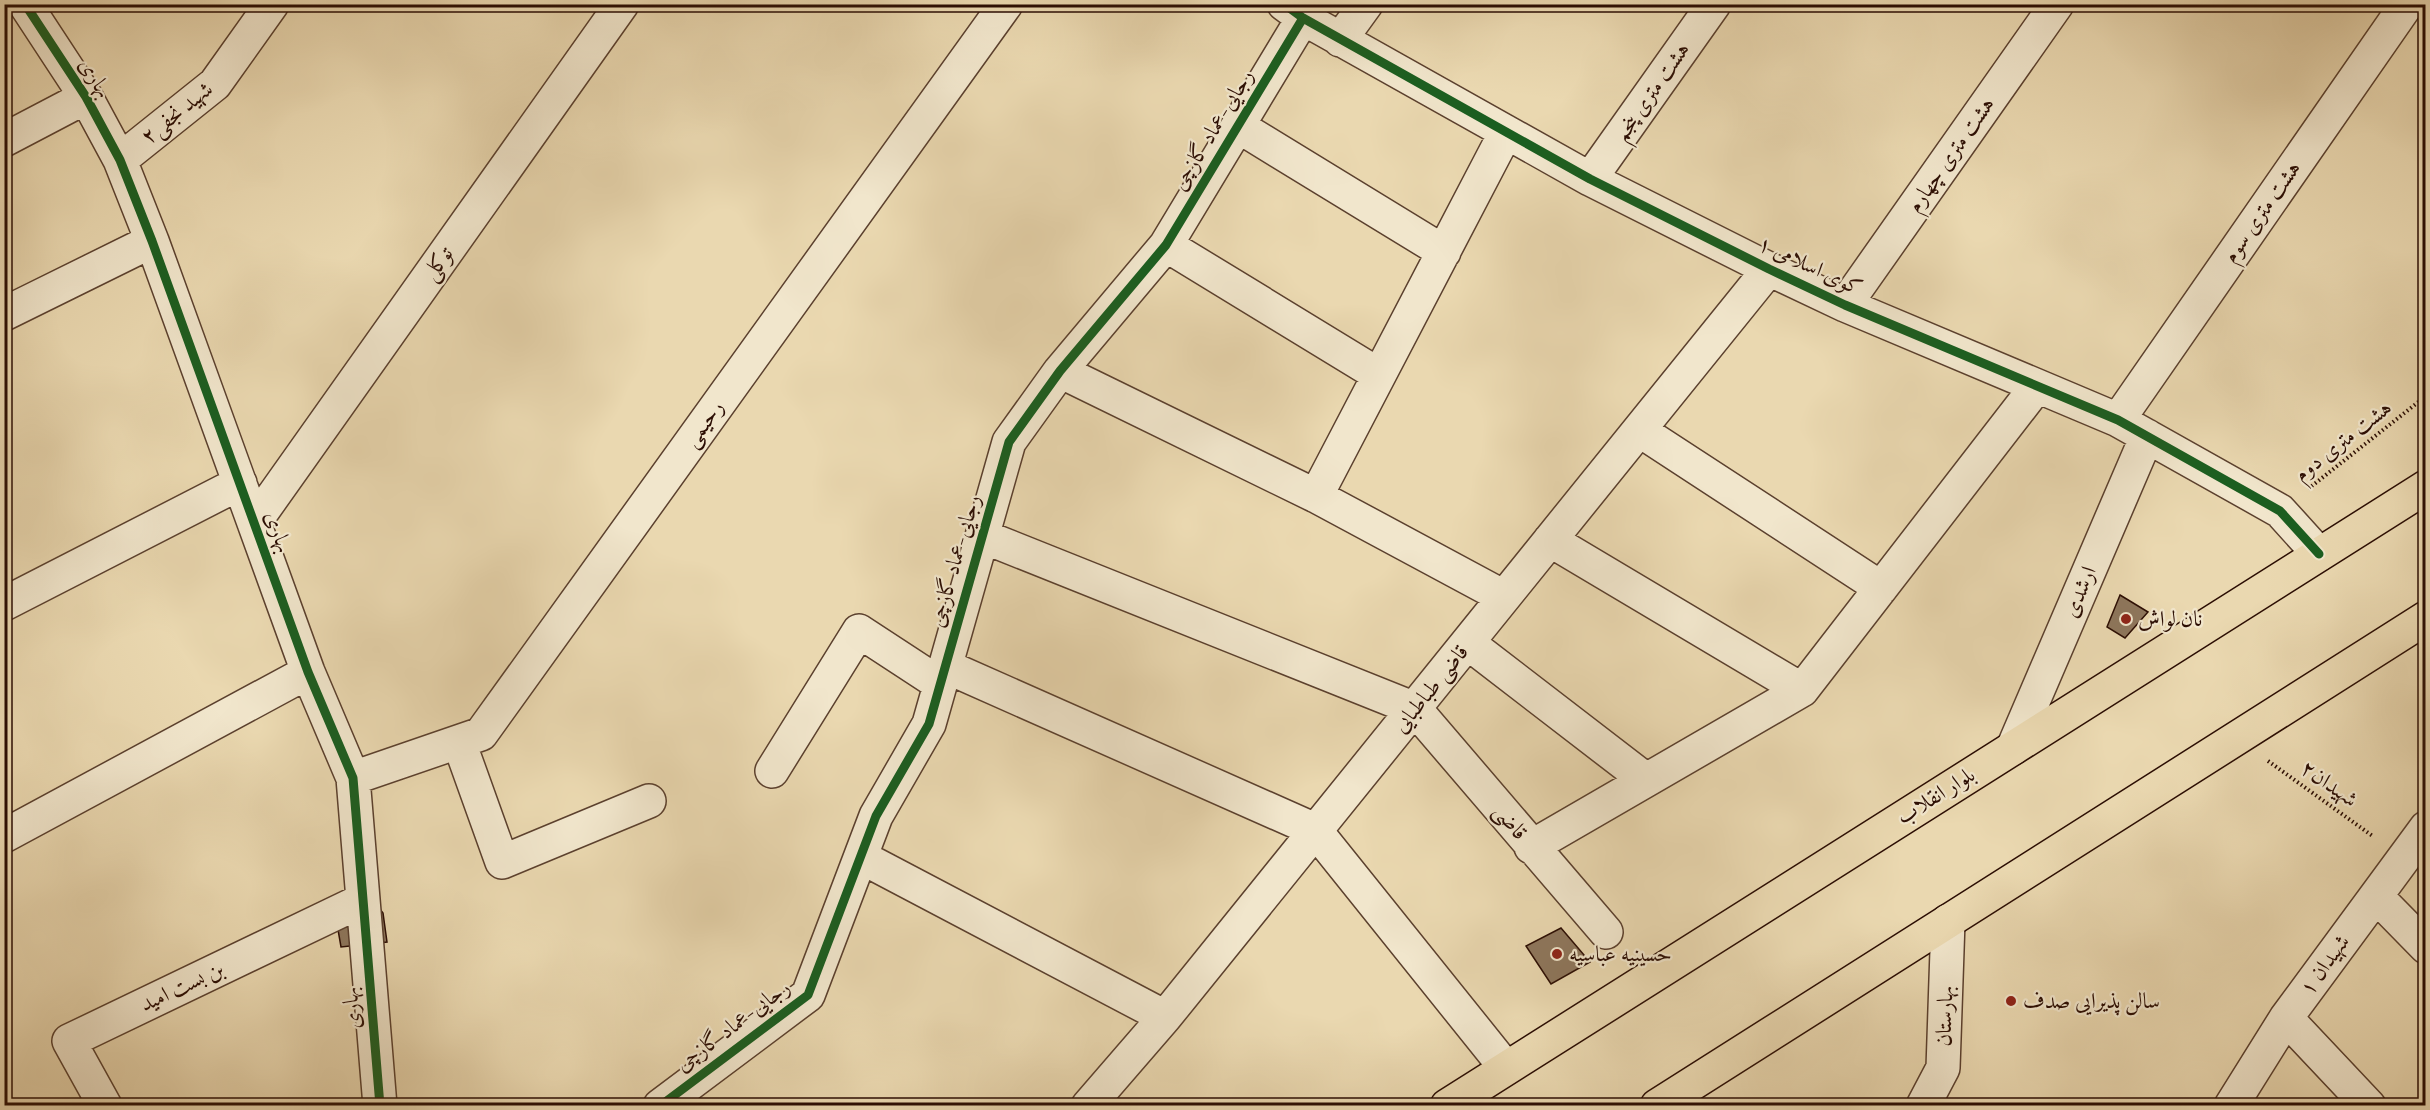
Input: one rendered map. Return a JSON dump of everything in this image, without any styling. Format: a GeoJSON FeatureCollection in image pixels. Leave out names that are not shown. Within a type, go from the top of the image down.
{"type":"FeatureCollection","features":[{"type":"Feature","properties":{"kind":"main road","name":"بلوار انقلاب"},"geometry":{"type":"LineString","coordinates":[[1447,1106],[2426,487]]}},
{"type":"Feature","properties":{"kind":"main road"},"geometry":{"type":"LineString","coordinates":[[1657,1106],[2426,618]]}},
{"type":"Feature","properties":{"kind":"street","name":"بهاری"},"geometry":{"type":"LineString","coordinates":[[24,4],[86,97],[120,160],[152,240],[308,672],[353,777],[380,1106]]}},
{"type":"Feature","properties":{"kind":"street","name":"شهید نجفی۲"},"geometry":{"type":"LineString","coordinates":[[120,160],[215,84],[272,4]]}},
{"type":"Feature","properties":{"kind":"street","name":"توکلی"},"geometry":{"type":"LineString","coordinates":[[254,523],[622,4]]}},
{"type":"Feature","properties":{"kind":"street","name":"رحیمی"},"geometry":{"type":"LineString","coordinates":[[353,777],[481,734],[1006,4]]}},
{"type":"Feature","properties":{"kind":"street"},"geometry":{"type":"LineString","coordinates":[[1340,40],[1366,4]]}},
{"type":"Feature","properties":{"kind":"street","name":"هشت متری پنجم"},"geometry":{"type":"LineString","coordinates":[[1590,179],[1714,4]]}},
{"type":"Feature","properties":{"kind":"street","name":"هشت متری چهارم"},"geometry":{"type":"LineString","coordinates":[[1845,305],[2057,4]]}},
{"type":"Feature","properties":{"kind":"street","name":"هشت متری سوم"},"geometry":{"type":"LineString","coordinates":[[2118,420],[2407,4]]}},
{"type":"Feature","properties":{"kind":"street","name":"کوی اسلامی ۱"},"geometry":{"type":"LineString","coordinates":[[1293,11],[1340,40],[1590,179],[1769,269],[1845,305],[2118,420],[2280,511],[2319,554]]}},
{"type":"Feature","properties":{"kind":"street","name":"رجایی-عماد گازچی"},"geometry":{"type":"LineString","coordinates":[[660,1106],[808,995],[876,816],[929,724],[1009,442],[1060,371],[1166,245],[1238,126],[1293,11]]}},
{"type":"Feature","properties":{"kind":"street"},"geometry":{"type":"LineString","coordinates":[[4,140],[86,97]]}},
{"type":"Feature","properties":{"kind":"street"},"geometry":{"type":"LineString","coordinates":[[1238,126],[1444,252]]}},
{"type":"Feature","properties":{"kind":"street"},"geometry":{"type":"LineString","coordinates":[[1316,496],[1506,132]]}},
{"type":"Feature","properties":{"kind":"street"},"geometry":{"type":"LineString","coordinates":[[4,314],[152,240]]}},
{"type":"Feature","properties":{"kind":"street"},"geometry":{"type":"LineString","coordinates":[[1166,245],[1379,375]]}},
{"type":"Feature","properties":{"kind":"street","name":"قاضی طباطبایی"},"geometry":{"type":"LineString","coordinates":[[1088,1106],[1165,1017],[1769,269]]}},
{"type":"Feature","properties":{"kind":"street"},"geometry":{"type":"LineString","coordinates":[[1060,371],[1316,496],[1504,597]]}},
{"type":"Feature","properties":{"kind":"street"},"geometry":{"type":"LineString","coordinates":[[1531,847],[1802,690],[2037,386]]}},
{"type":"Feature","properties":{"kind":"street"},"geometry":{"type":"LineString","coordinates":[[1639,430],[1881,588]]}},
{"type":"Feature","properties":{"kind":"street","name":"ارشدی"},"geometry":{"type":"LineString","coordinates":[[2013,748],[2147,436]]}},
{"type":"Feature","properties":{"kind":"street"},"geometry":{"type":"LineString","coordinates":[[4,604],[240,483]]}},
{"type":"Feature","properties":{"kind":"street"},"geometry":{"type":"LineString","coordinates":[[982,536],[1415,709]]}},
{"type":"Feature","properties":{"kind":"street"},"geometry":{"type":"LineString","coordinates":[[1550,540],[1802,690]]}},
{"type":"Feature","properties":{"kind":"street"},"geometry":{"type":"LineString","coordinates":[[772,771],[859,631],[943,675],[1315,830],[1506,1068]]}},
{"type":"Feature","properties":{"kind":"street"},"geometry":{"type":"LineString","coordinates":[[1468,643],[1646,780]]}},
{"type":"Feature","properties":{"kind":"street"},"geometry":{"type":"LineString","coordinates":[[4,836],[308,672]]}},
{"type":"Feature","properties":{"kind":"street","name":"قاضی"},"geometry":{"type":"LineString","coordinates":[[1415,709],[1606,933]]}},
{"type":"Feature","properties":{"kind":"street"},"geometry":{"type":"LineString","coordinates":[[459,742],[502,862],[649,801]]}},
{"type":"Feature","properties":{"kind":"street","name":"شهیدان ۱"},"geometry":{"type":"LineString","coordinates":[[2231,1106],[2286,1018],[2426,828]]}},
{"type":"Feature","properties":{"kind":"street"},"geometry":{"type":"LineString","coordinates":[[861,857],[1165,1017]]}},
{"type":"Feature","properties":{"kind":"street"},"geometry":{"type":"LineString","coordinates":[[2376,896],[2426,947]]}},
{"type":"Feature","properties":{"kind":"street","name":"بن بست امید"},"geometry":{"type":"LineString","coordinates":[[105,1106],[69,1041],[363,900]]}},
{"type":"Feature","properties":{"kind":"street","name":"بهارستان"},"geometry":{"type":"LineString","coordinates":[[1923,1106],[1944,1068],[1948,921]]}},
{"type":"Feature","properties":{"kind":"street"},"geometry":{"type":"LineString","coordinates":[[2286,1018],[2369,1106]]}},
{"type":"Feature","properties":{"kind":"building","name":"نان لواش"},"geometry":{"type":"Polygon","coordinates":[[[2120,595],[2148,612],[2125,638],[2107,627],[2120,595]]]}},
{"type":"Feature","properties":{"kind":"building"},"geometry":{"type":"Polygon","coordinates":[[[376,904],[383,913],[387,942],[341,947],[337,924],[376,904]]]}},
{"type":"Feature","properties":{"kind":"building","name":"حسینیه عباسیه"},"geometry":{"type":"Polygon","coordinates":[[[1561,928],[1590,962],[1551,984],[1526,946],[1561,928]]]}},
{"type":"Feature","properties":{"kind":"cycle path"},"geometry":{"type":"LineString","coordinates":[[25,4],[86,97],[120,160],[152,241],[308,672],[353,778],[380,1106]]}},
{"type":"Feature","properties":{"kind":"cycle path"},"geometry":{"type":"LineString","coordinates":[[1284,4],[1303,18],[1590,179],[1769,269],[1845,305],[2118,420],[2280,511],[2319,554]]}},
{"type":"Feature","properties":{"kind":"cycle path"},"geometry":{"type":"LineString","coordinates":[[660,1106],[808,995],[876,816],[929,724],[1009,442],[1060,371],[1166,245],[1303,18]]}},
{"type":"Feature","properties":{"kind":"place","name":"نان لواش"},"geometry":{"type":"Point","coordinates":[2126,619]}},
{"type":"Feature","properties":{"kind":"place","name":"حسینیه عباسیه"},"geometry":{"type":"Point","coordinates":[1557,954]}},
{"type":"Feature","properties":{"kind":"place","name":"سالن پذیرایی صدف"},"geometry":{"type":"Point","coordinates":[2011,1001]}}]}
